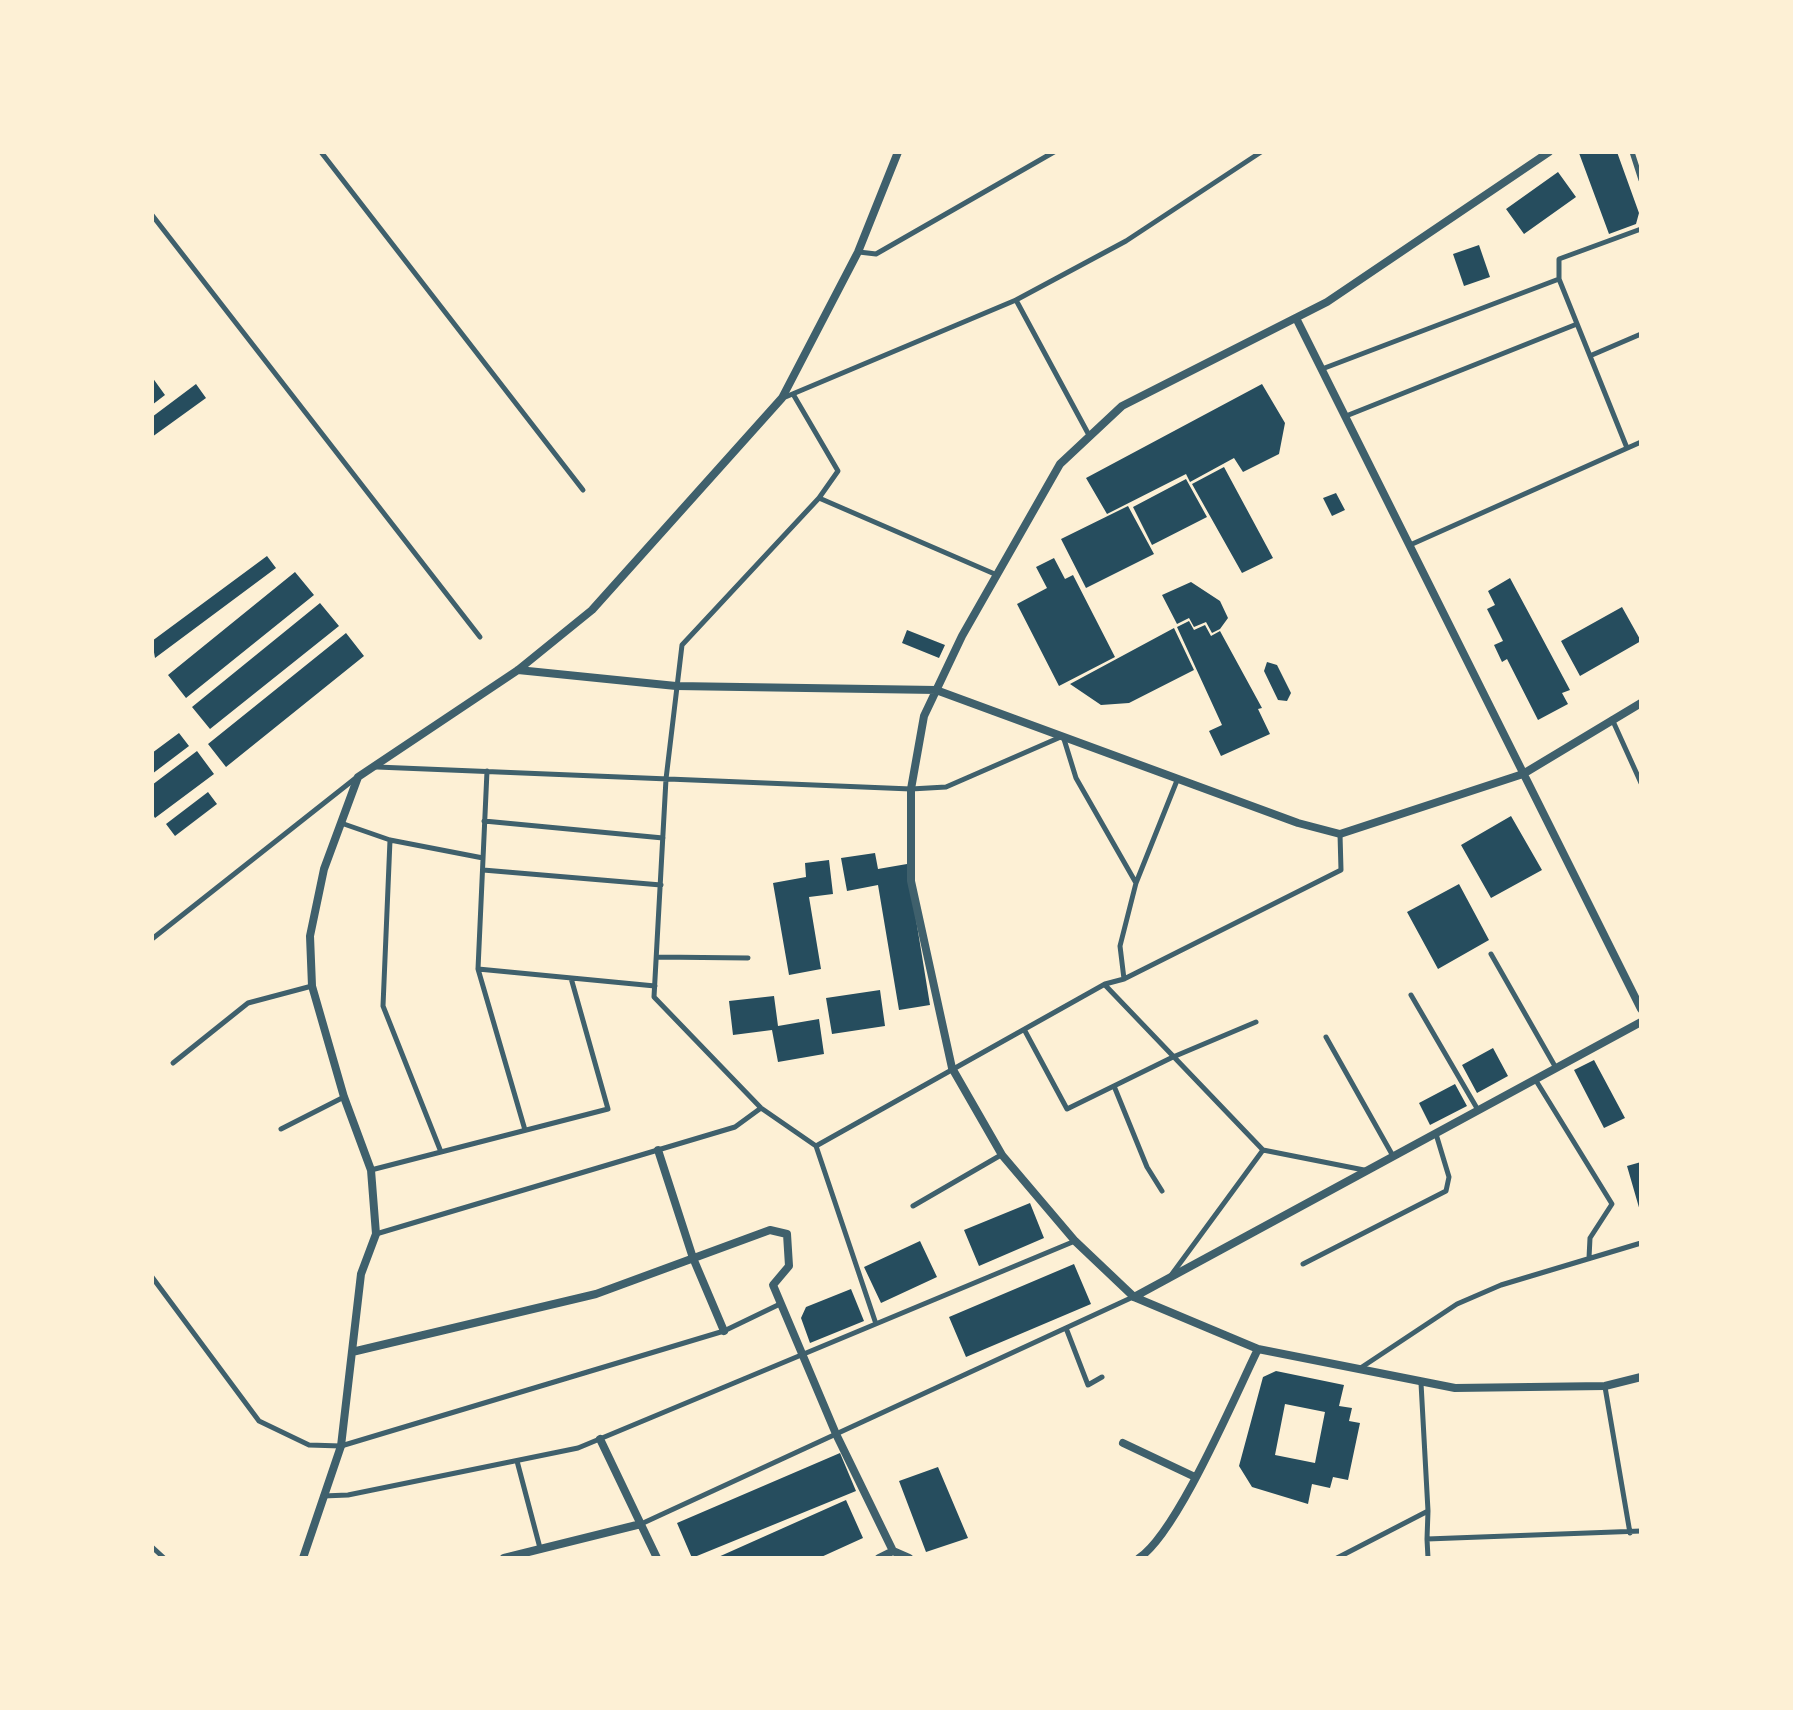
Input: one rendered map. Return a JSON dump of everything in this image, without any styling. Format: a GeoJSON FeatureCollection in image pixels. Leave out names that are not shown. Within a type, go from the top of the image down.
{"type":"FeatureCollection","features":[{"type":"Feature","properties":{"kind":"street"},"geometry":{"type":"LineString","coordinates":[[303,1558],[341,1446],[361,1274],[376,1234],[371,1170],[344,1097],[312,986],[310,936],[324,869],[358,777],[518,670],[592,610],[782,398],[858,252],[898,152]]}},
{"type":"Feature","properties":{"kind":"street"},"geometry":{"type":"LineString","coordinates":[[1549,152],[1327,302],[1122,406],[1060,464],[997,575],[924,716],[911,789],[911,881],[952,1068],[1002,1155],[1075,1241],[1134,1297],[1258,1349],[1421,1383],[1455,1388],[1605,1386],[1641,1377]]}},
{"type":"Feature","properties":{"kind":"street"},"geometry":{"type":"LineString","coordinates":[[1296,318],[1641,1009]]}},
{"type":"Feature","properties":{"kind":"street"},"geometry":{"type":"LineString","coordinates":[[518,670],[676,686],[936,690],[1298,823],[1340,834],[1523,774],[1641,703]]}},
{"type":"Feature","properties":{"kind":"street"},"geometry":{"type":"LineString","coordinates":[[1134,1297],[1641,1022]]}},
{"type":"Feature","properties":{"kind":"street"},"geometry":{"type":"LineString","coordinates":[[658,1150],[693,1258],[724,1331]]}},
{"type":"Feature","properties":{"kind":"street"},"geometry":{"type":"LineString","coordinates":[[352,1352],[596,1294],[770,1230],[787,1234],[789,1266],[773,1285],[780,1304],[836,1434],[893,1551],[909,1558]]}},
{"type":"Feature","properties":{"kind":"street"},"geometry":{"type":"LineString","coordinates":[[1139,1558],[1152,1549],[1195,1477],[1258,1349]]}},
{"type":"Feature","properties":{"kind":"street"},"geometry":{"type":"LineString","coordinates":[[600,1439],[657,1558]]}},
{"type":"Feature","properties":{"kind":"street"},"geometry":{"type":"LineString","coordinates":[[1123,1443],[1195,1477]]}},
{"type":"Feature","properties":{"kind":"street"},"geometry":{"type":"LineString","coordinates":[[504,1558],[641,1524]]}},
{"type":"Feature","properties":{"kind":"street"},"geometry":{"type":"LineString","coordinates":[[879,1558],[893,1551]]}},
{"type":"Feature","properties":{"kind":"lane"},"geometry":{"type":"LineString","coordinates":[[321,152],[583,490]]}},
{"type":"Feature","properties":{"kind":"lane"},"geometry":{"type":"LineString","coordinates":[[858,252],[876,254],[1054,152]]}},
{"type":"Feature","properties":{"kind":"lane"},"geometry":{"type":"LineString","coordinates":[[782,398],[1016,300],[1126,241],[1261,152]]}},
{"type":"Feature","properties":{"kind":"lane"},"geometry":{"type":"LineString","coordinates":[[1632,152],[1641,180]]}},
{"type":"Feature","properties":{"kind":"lane"},"geometry":{"type":"LineString","coordinates":[[152,215],[480,637]]}},
{"type":"Feature","properties":{"kind":"lane"},"geometry":{"type":"LineString","coordinates":[[1627,448],[1559,279],[1559,259],[1641,229]]}},
{"type":"Feature","properties":{"kind":"lane"},"geometry":{"type":"LineString","coordinates":[[1322,369],[1559,279]]}},
{"type":"Feature","properties":{"kind":"lane"},"geometry":{"type":"LineString","coordinates":[[1016,300],[1090,437]]}},
{"type":"Feature","properties":{"kind":"lane"},"geometry":{"type":"LineString","coordinates":[[1345,416],[1577,324]]}},
{"type":"Feature","properties":{"kind":"lane"},"geometry":{"type":"LineString","coordinates":[[1592,355],[1641,334]]}},
{"type":"Feature","properties":{"kind":"lane"},"geometry":{"type":"LineString","coordinates":[[793,394],[838,471],[819,498],[682,645],[666,779],[654,997],[761,1108],[816,1146],[875,1321]]}},
{"type":"Feature","properties":{"kind":"lane"},"geometry":{"type":"LineString","coordinates":[[1409,546],[1641,442]]}},
{"type":"Feature","properties":{"kind":"lane"},"geometry":{"type":"LineString","coordinates":[[819,498],[997,575]]}},
{"type":"Feature","properties":{"kind":"lane"},"geometry":{"type":"LineString","coordinates":[[1612,719],[1641,783]]}},
{"type":"Feature","properties":{"kind":"lane"},"geometry":{"type":"LineString","coordinates":[[372,767],[911,789],[946,787],[1063,736],[1076,778],[1136,883]]}},
{"type":"Feature","properties":{"kind":"lane"},"geometry":{"type":"LineString","coordinates":[[487,771],[478,969],[525,1130]]}},
{"type":"Feature","properties":{"kind":"lane"},"geometry":{"type":"LineString","coordinates":[[152,939],[358,777]]}},
{"type":"Feature","properties":{"kind":"lane"},"geometry":{"type":"LineString","coordinates":[[1124,979],[1120,946],[1136,883],[1178,778]]}},
{"type":"Feature","properties":{"kind":"lane"},"geometry":{"type":"LineString","coordinates":[[484,821],[663,838]]}},
{"type":"Feature","properties":{"kind":"lane"},"geometry":{"type":"LineString","coordinates":[[341,823],[390,840],[483,858]]}},
{"type":"Feature","properties":{"kind":"lane"},"geometry":{"type":"LineString","coordinates":[[816,1146],[1105,984],[1124,979],[1341,870],[1340,834]]}},
{"type":"Feature","properties":{"kind":"lane"},"geometry":{"type":"LineString","coordinates":[[390,840],[383,1006],[441,1152]]}},
{"type":"Feature","properties":{"kind":"lane"},"geometry":{"type":"LineString","coordinates":[[483,870],[661,885]]}},
{"type":"Feature","properties":{"kind":"lane"},"geometry":{"type":"LineString","coordinates":[[1491,954],[1556,1068]]}},
{"type":"Feature","properties":{"kind":"lane"},"geometry":{"type":"LineString","coordinates":[[657,957],[748,958]]}},
{"type":"Feature","properties":{"kind":"lane"},"geometry":{"type":"LineString","coordinates":[[478,969],[655,986]]}},
{"type":"Feature","properties":{"kind":"lane"},"geometry":{"type":"LineString","coordinates":[[371,1170],[608,1109],[571,978]]}},
{"type":"Feature","properties":{"kind":"lane"},"geometry":{"type":"LineString","coordinates":[[1105,984],[1263,1150],[1366,1171]]}},
{"type":"Feature","properties":{"kind":"lane"},"geometry":{"type":"LineString","coordinates":[[173,1063],[248,1003],[312,986]]}},
{"type":"Feature","properties":{"kind":"lane"},"geometry":{"type":"LineString","coordinates":[[1411,995],[1478,1110]]}},
{"type":"Feature","properties":{"kind":"lane"},"geometry":{"type":"LineString","coordinates":[[1025,1031],[1067,1109],[1173,1057],[1256,1022]]}},
{"type":"Feature","properties":{"kind":"lane"},"geometry":{"type":"LineString","coordinates":[[1326,1037],[1393,1156]]}},
{"type":"Feature","properties":{"kind":"lane"},"geometry":{"type":"LineString","coordinates":[[1535,1079],[1612,1204],[1590,1238],[1589,1258]]}},
{"type":"Feature","properties":{"kind":"lane"},"geometry":{"type":"LineString","coordinates":[[1114,1086],[1147,1167],[1162,1191]]}},
{"type":"Feature","properties":{"kind":"lane"},"geometry":{"type":"LineString","coordinates":[[281,1129],[344,1097]]}},
{"type":"Feature","properties":{"kind":"lane"},"geometry":{"type":"LineString","coordinates":[[376,1234],[735,1127],[761,1108]]}},
{"type":"Feature","properties":{"kind":"lane"},"geometry":{"type":"LineString","coordinates":[[1303,1264],[1446,1191],[1449,1177],[1436,1133]]}},
{"type":"Feature","properties":{"kind":"lane"},"geometry":{"type":"LineString","coordinates":[[1169,1278],[1263,1150]]}},
{"type":"Feature","properties":{"kind":"lane"},"geometry":{"type":"LineString","coordinates":[[913,1206],[1002,1155]]}},
{"type":"Feature","properties":{"kind":"lane"},"geometry":{"type":"LineString","coordinates":[[323,1496],[348,1495],[578,1448],[875,1321],[1075,1241]]}},
{"type":"Feature","properties":{"kind":"lane"},"geometry":{"type":"LineString","coordinates":[[801,1353],[1075,1241]]}},
{"type":"Feature","properties":{"kind":"lane"},"geometry":{"type":"LineString","coordinates":[[1358,1370],[1457,1304],[1501,1285],[1641,1243]]}},
{"type":"Feature","properties":{"kind":"lane"},"geometry":{"type":"LineString","coordinates":[[152,1277],[259,1421],[309,1445],[341,1446],[724,1331],[780,1304]]}},
{"type":"Feature","properties":{"kind":"lane"},"geometry":{"type":"LineString","coordinates":[[641,1524],[1134,1297]]}},
{"type":"Feature","properties":{"kind":"lane"},"geometry":{"type":"LineString","coordinates":[[1066,1328],[1088,1385],[1102,1377]]}},
{"type":"Feature","properties":{"kind":"lane"},"geometry":{"type":"LineString","coordinates":[[1421,1383],[1428,1558]]}},
{"type":"Feature","properties":{"kind":"lane"},"geometry":{"type":"LineString","coordinates":[[1605,1386],[1630,1533]]}},
{"type":"Feature","properties":{"kind":"lane"},"geometry":{"type":"LineString","coordinates":[[517,1461],[540,1548]]}},
{"type":"Feature","properties":{"kind":"lane"},"geometry":{"type":"LineString","coordinates":[[1337,1558],[1428,1511]]}},
{"type":"Feature","properties":{"kind":"lane"},"geometry":{"type":"LineString","coordinates":[[1427,1539],[1641,1531]]}},
{"type":"Feature","properties":{"kind":"lane"},"geometry":{"type":"LineString","coordinates":[[152,1547],[164,1558]]}},
{"type":"Feature","properties":{"kind":"building"},"geometry":{"type":"Polygon","coordinates":[[[1617,152],[1639,213],[1636,224],[1609,234],[1579,153],[1617,152]]]}},
{"type":"Feature","properties":{"kind":"building"},"geometry":{"type":"Polygon","coordinates":[[[1558,172],[1576,197],[1524,234],[1506,209],[1558,172]]]}},
{"type":"Feature","properties":{"kind":"building"},"geometry":{"type":"Polygon","coordinates":[[[1479,245],[1490,277],[1464,286],[1453,254],[1479,245]]]}},
{"type":"Feature","properties":{"kind":"building"},"geometry":{"type":"Polygon","coordinates":[[[152,377],[165,395],[152,405],[152,377]]]}},
{"type":"Feature","properties":{"kind":"building"},"geometry":{"type":"Polygon","coordinates":[[[196,384],[206,398],[152,437],[152,417],[196,384]]]}},
{"type":"Feature","properties":{"kind":"building"},"geometry":{"type":"Polygon","coordinates":[[[1262,384],[1285,423],[1279,454],[1243,472],[1234,458],[1190,482],[1186,474],[1107,514],[1086,478],[1262,384]]]}},
{"type":"Feature","properties":{"kind":"building"},"geometry":{"type":"Polygon","coordinates":[[[1224,467],[1273,558],[1242,573],[1192,484],[1224,467]]]}},
{"type":"Feature","properties":{"kind":"building"},"geometry":{"type":"Polygon","coordinates":[[[1186,479],[1207,517],[1152,545],[1133,507],[1186,479]]]}},
{"type":"Feature","properties":{"kind":"building"},"geometry":{"type":"Polygon","coordinates":[[[1336,493],[1345,510],[1332,516],[1323,498],[1336,493]]]}},
{"type":"Feature","properties":{"kind":"building"},"geometry":{"type":"Polygon","coordinates":[[[1128,506],[1154,554],[1086,588],[1061,539],[1128,506]]]}},
{"type":"Feature","properties":{"kind":"building"},"geometry":{"type":"Polygon","coordinates":[[[267,556],[276,568],[155,658],[152,641],[267,556]]]}},
{"type":"Feature","properties":{"kind":"building"},"geometry":{"type":"Polygon","coordinates":[[[1054,558],[1065,579],[1073,575],[1115,657],[1059,686],[1017,604],[1047,588],[1036,567],[1054,558]]]}},
{"type":"Feature","properties":{"kind":"building"},"geometry":{"type":"Polygon","coordinates":[[[295,572],[314,595],[186,698],[168,675],[295,572]]]}},
{"type":"Feature","properties":{"kind":"building"},"geometry":{"type":"Polygon","coordinates":[[[1510,578],[1570,690],[1562,693],[1568,704],[1538,720],[1507,659],[1502,662],[1494,645],[1503,641],[1487,609],[1495,605],[1488,591],[1510,578]]]}},
{"type":"Feature","properties":{"kind":"building"},"geometry":{"type":"Polygon","coordinates":[[[1191,582],[1220,601],[1228,618],[1220,629],[1212,633],[1206,622],[1194,627],[1189,618],[1177,624],[1162,595],[1191,582]]]}},
{"type":"Feature","properties":{"kind":"building"},"geometry":{"type":"Polygon","coordinates":[[[320,603],[339,626],[210,729],[192,707],[320,603]]]}},
{"type":"Feature","properties":{"kind":"building"},"geometry":{"type":"Polygon","coordinates":[[[1622,607],[1641,641],[1580,676],[1561,641],[1622,607]]]}},
{"type":"Feature","properties":{"kind":"building"},"geometry":{"type":"Polygon","coordinates":[[[1189,621],[1194,630],[1205,625],[1211,636],[1220,631],[1262,708],[1258,709],[1270,734],[1221,756],[1209,731],[1222,725],[1177,627],[1189,621]]]}},
{"type":"Feature","properties":{"kind":"building"},"geometry":{"type":"Polygon","coordinates":[[[1174,628],[1194,670],[1129,703],[1101,705],[1070,684],[1174,628]]]}},
{"type":"Feature","properties":{"kind":"building"},"geometry":{"type":"Polygon","coordinates":[[[907,630],[945,645],[939,658],[902,643],[907,630]]]}},
{"type":"Feature","properties":{"kind":"building"},"geometry":{"type":"Polygon","coordinates":[[[346,633],[364,656],[226,767],[208,744],[346,633]]]}},
{"type":"Feature","properties":{"kind":"building"},"geometry":{"type":"Polygon","coordinates":[[[1267,662],[1277,665],[1291,693],[1287,701],[1278,700],[1264,671],[1267,662]]]}},
{"type":"Feature","properties":{"kind":"building"},"geometry":{"type":"Polygon","coordinates":[[[179,733],[189,746],[152,774],[152,753],[179,733]]]}},
{"type":"Feature","properties":{"kind":"building"},"geometry":{"type":"Polygon","coordinates":[[[197,751],[214,774],[155,818],[152,813],[152,785],[197,751]]]}},
{"type":"Feature","properties":{"kind":"building"},"geometry":{"type":"Polygon","coordinates":[[[208,792],[217,804],[175,836],[166,824],[208,792]]]}},
{"type":"Feature","properties":{"kind":"building"},"geometry":{"type":"Polygon","coordinates":[[[1511,816],[1542,870],[1491,898],[1461,845],[1511,816]]]}},
{"type":"Feature","properties":{"kind":"building"},"geometry":{"type":"Polygon","coordinates":[[[875,853],[878,869],[907,864],[930,1005],[899,1010],[878,885],[847,891],[841,858],[875,853]]]}},
{"type":"Feature","properties":{"kind":"building"},"geometry":{"type":"Polygon","coordinates":[[[829,860],[833,894],[809,897],[821,969],[789,975],[773,883],[806,877],[805,863],[829,860]]]}},
{"type":"Feature","properties":{"kind":"building"},"geometry":{"type":"Polygon","coordinates":[[[1459,884],[1489,940],[1438,969],[1407,912],[1459,884]]]}},
{"type":"Feature","properties":{"kind":"building"},"geometry":{"type":"Polygon","coordinates":[[[880,990],[885,1026],[832,1034],[826,998],[880,990]]]}},
{"type":"Feature","properties":{"kind":"building"},"geometry":{"type":"Polygon","coordinates":[[[774,996],[778,1026],[819,1019],[824,1054],[778,1062],[772,1030],[733,1035],[729,1001],[774,996]]]}},
{"type":"Feature","properties":{"kind":"building"},"geometry":{"type":"Polygon","coordinates":[[[1493,1048],[1508,1076],[1477,1093],[1462,1065],[1493,1048]]]}},
{"type":"Feature","properties":{"kind":"building"},"geometry":{"type":"Polygon","coordinates":[[[1594,1060],[1625,1118],[1604,1128],[1574,1070],[1594,1060]]]}},
{"type":"Feature","properties":{"kind":"building"},"geometry":{"type":"Polygon","coordinates":[[[1455,1084],[1467,1106],[1430,1125],[1419,1103],[1455,1084]]]}},
{"type":"Feature","properties":{"kind":"building"},"geometry":{"type":"Polygon","coordinates":[[[1641,1162],[1641,1211],[1640,1211],[1627,1166],[1641,1162]]]}},
{"type":"Feature","properties":{"kind":"building"},"geometry":{"type":"Polygon","coordinates":[[[1030,1203],[1044,1238],[979,1266],[964,1230],[1030,1203]]]}},
{"type":"Feature","properties":{"kind":"building"},"geometry":{"type":"Polygon","coordinates":[[[920,1241],[937,1277],[881,1303],[864,1267],[920,1241]]]}},
{"type":"Feature","properties":{"kind":"building"},"geometry":{"type":"Polygon","coordinates":[[[1074,1264],[1091,1304],[966,1357],[949,1317],[1074,1264]]]}},
{"type":"Feature","properties":{"kind":"building"},"geometry":{"type":"Polygon","coordinates":[[[851,1289],[864,1321],[810,1343],[801,1318],[806,1307],[851,1289]]]}},
{"type":"Feature","properties":{"kind":"building"},"geometry":{"type":"Polygon","coordinates":[[[1276,1371],[1344,1385],[1339,1406],[1352,1408],[1349,1421],[1360,1423],[1348,1480],[1333,1477],[1330,1488],[1312,1484],[1308,1504],[1252,1487],[1239,1466],[1263,1377],[1276,1371]],[[1285,1404],[1275,1455],[1315,1463],[1325,1412],[1285,1404]]]}},
{"type":"Feature","properties":{"kind":"building"},"geometry":{"type":"Polygon","coordinates":[[[840,1453],[856,1491],[692,1558],[677,1523],[840,1453]]]}},
{"type":"Feature","properties":{"kind":"building"},"geometry":{"type":"Polygon","coordinates":[[[938,1467],[968,1538],[926,1552],[899,1481],[938,1467]]]}},
{"type":"Feature","properties":{"kind":"building"},"geometry":{"type":"Polygon","coordinates":[[[846,1500],[863,1538],[819,1558],[716,1558],[846,1500]]]}}]}
